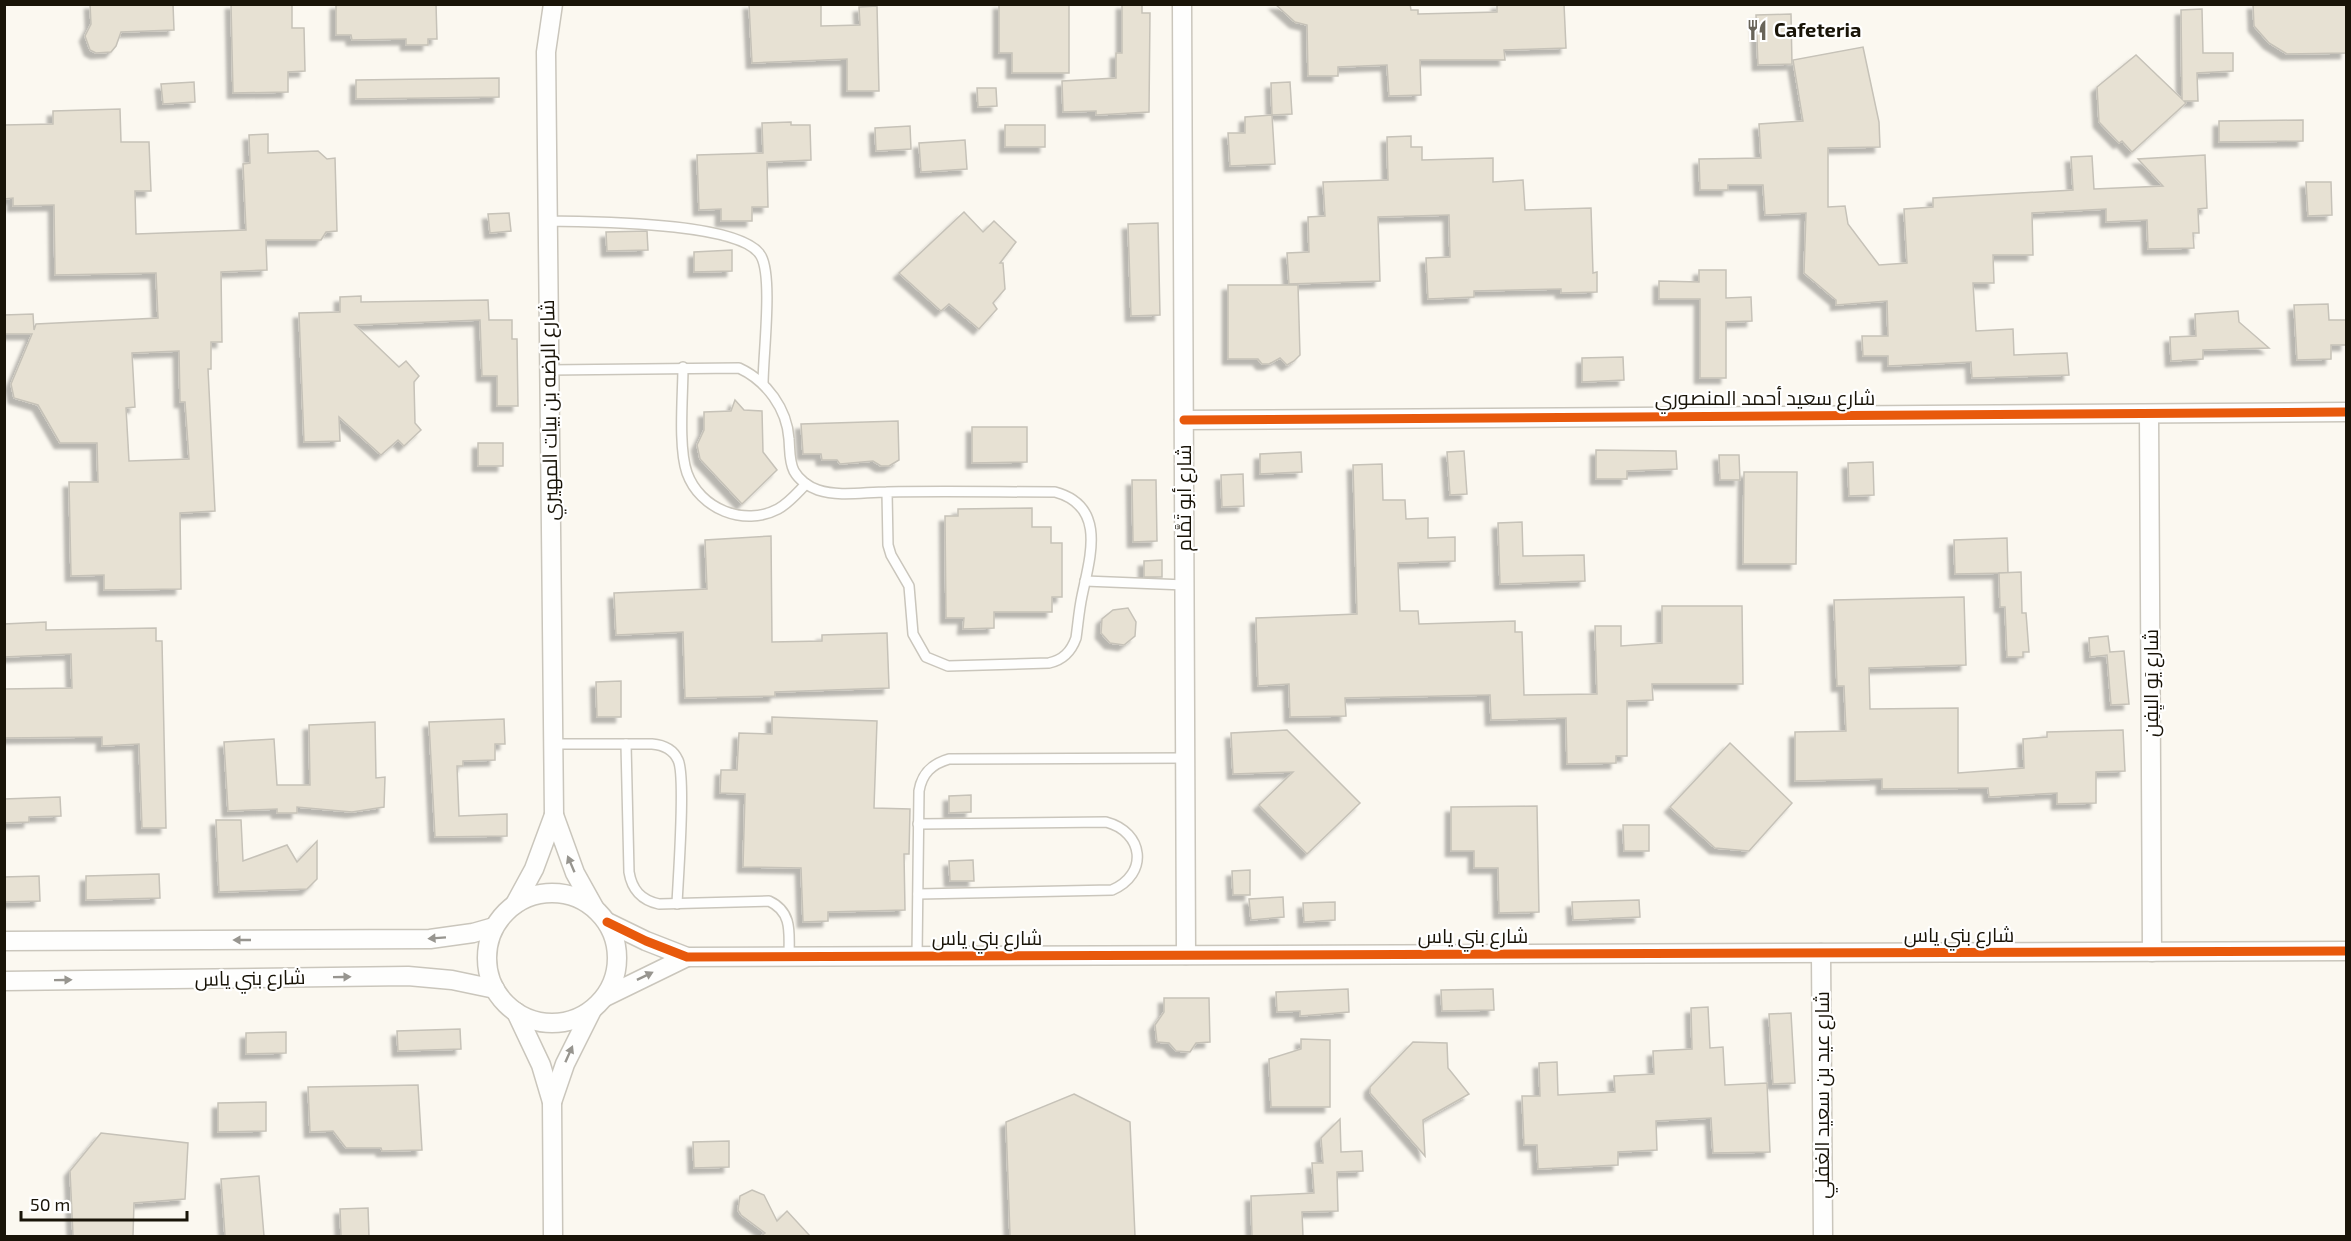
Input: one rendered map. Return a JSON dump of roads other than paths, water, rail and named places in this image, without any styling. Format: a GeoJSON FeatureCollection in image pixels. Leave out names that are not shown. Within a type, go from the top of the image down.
{"type":"FeatureCollection","features":[{"type":"Feature","properties":{"kind":"street","name":"شارع الرضه بن بيات المهيري"},"geometry":{"type":"LineString","coordinates":[[553,4],[546,52],[554,815],[575,873],[601,915]]}},
{"type":"Feature","properties":{"kind":"street","name":"شارع أبو تَمَّام"},"geometry":{"type":"LineString","coordinates":[[1182,4],[1186,955]]}},
{"type":"Feature","properties":{"kind":"street","name":"شارع سعيد أحمد المنصوري"},"geometry":{"type":"LineString","coordinates":[[1184,420],[2346,412]]}},
{"type":"Feature","properties":{"kind":"street","name":"شارع يَو اليِفِن"},"geometry":{"type":"LineString","coordinates":[[2149,414],[2152,952]]}},
{"type":"Feature","properties":{"kind":"street","name":"شارع الرضه بن بيات المهيري"},"geometry":{"type":"LineString","coordinates":[[515,904],[534,869],[554,815]]}},
{"type":"Feature","properties":{"kind":"street"},"geometry":{"type":"LineString","coordinates":[[552,1102],[565,1064],[617,968],[617,952],[601,915],[581,900],[548,893],[531,896],[515,904],[494,927],[487,958],[495,989],[516,1012],[540,1065],[552,1102],[553,1236]]}},
{"type":"Feature","properties":{"kind":"street","name":"شارع بني ياس"},"geometry":{"type":"LineString","coordinates":[[601,915],[646,941],[687,957],[2346,951]]}},
{"type":"Feature","properties":{"kind":"street","name":"شارع بني ياس"},"geometry":{"type":"LineString","coordinates":[[4,941],[430,939],[473,933],[494,927]]}},
{"type":"Feature","properties":{"kind":"street","name":"شارع عيد بن سعيد الغفلي"},"geometry":{"type":"LineString","coordinates":[[1821,953],[1824,1236]]}},
{"type":"Feature","properties":{"kind":"street","name":"شارع بني ياس"},"geometry":{"type":"LineString","coordinates":[[598,1004],[687,957]]}},
{"type":"Feature","properties":{"kind":"street","name":"شارع بني ياس"},"geometry":{"type":"LineString","coordinates":[[4,981],[408,976],[452,980],[495,989]]}},
{"type":"Feature","properties":{"kind":"street"},"geometry":{"type":"LineString","coordinates":[[516,1012],[546,1023],[578,1017],[598,1004]]}},
{"type":"Feature","properties":{"kind":"lane"},"geometry":{"type":"LineString","coordinates":[[548,221],[671,225],[745,241],[761,255],[765,274],[763,384]]}},
{"type":"Feature","properties":{"kind":"lane"},"geometry":{"type":"LineString","coordinates":[[683,367],[684,458],[693,484],[701,495],[724,512],[751,516],[777,510],[806,484]]}},
{"type":"Feature","properties":{"kind":"lane"},"geometry":{"type":"LineString","coordinates":[[549,370],[739,368],[763,384],[783,414],[794,471],[806,484],[828,492],[887,492],[1055,492],[1066,495],[1083,507],[1090,525],[1090,559],[1074,645],[1065,657],[1057,661],[956,666],[933,662],[926,657],[916,643],[909,586],[891,555],[887,492]]}},
{"type":"Feature","properties":{"kind":"lane"},"geometry":{"type":"LineString","coordinates":[[1085,581],[1185,585]]}},
{"type":"Feature","properties":{"kind":"lane"},"geometry":{"type":"LineString","coordinates":[[552,744],[626,744],[667,747],[680,765],[677,904]]}},
{"type":"Feature","properties":{"kind":"lane"},"geometry":{"type":"LineString","coordinates":[[626,744],[631,882],[635,890],[650,902],[677,904],[769,901],[783,911],[787,918],[789,956]]}},
{"type":"Feature","properties":{"kind":"lane"},"geometry":{"type":"LineString","coordinates":[[917,956],[919,791],[923,776],[934,765],[948,759],[1186,758]]}},
{"type":"Feature","properties":{"kind":"lane"},"geometry":{"type":"LineString","coordinates":[[918,824],[1106,822],[1125,830],[1132,838],[1138,859],[1130,879],[1113,890],[918,894]]}},
{"type":"Feature","properties":{"kind":"place","name":"Cafeteria"},"geometry":{"type":"Point","coordinates":[1757,30]}}]}
